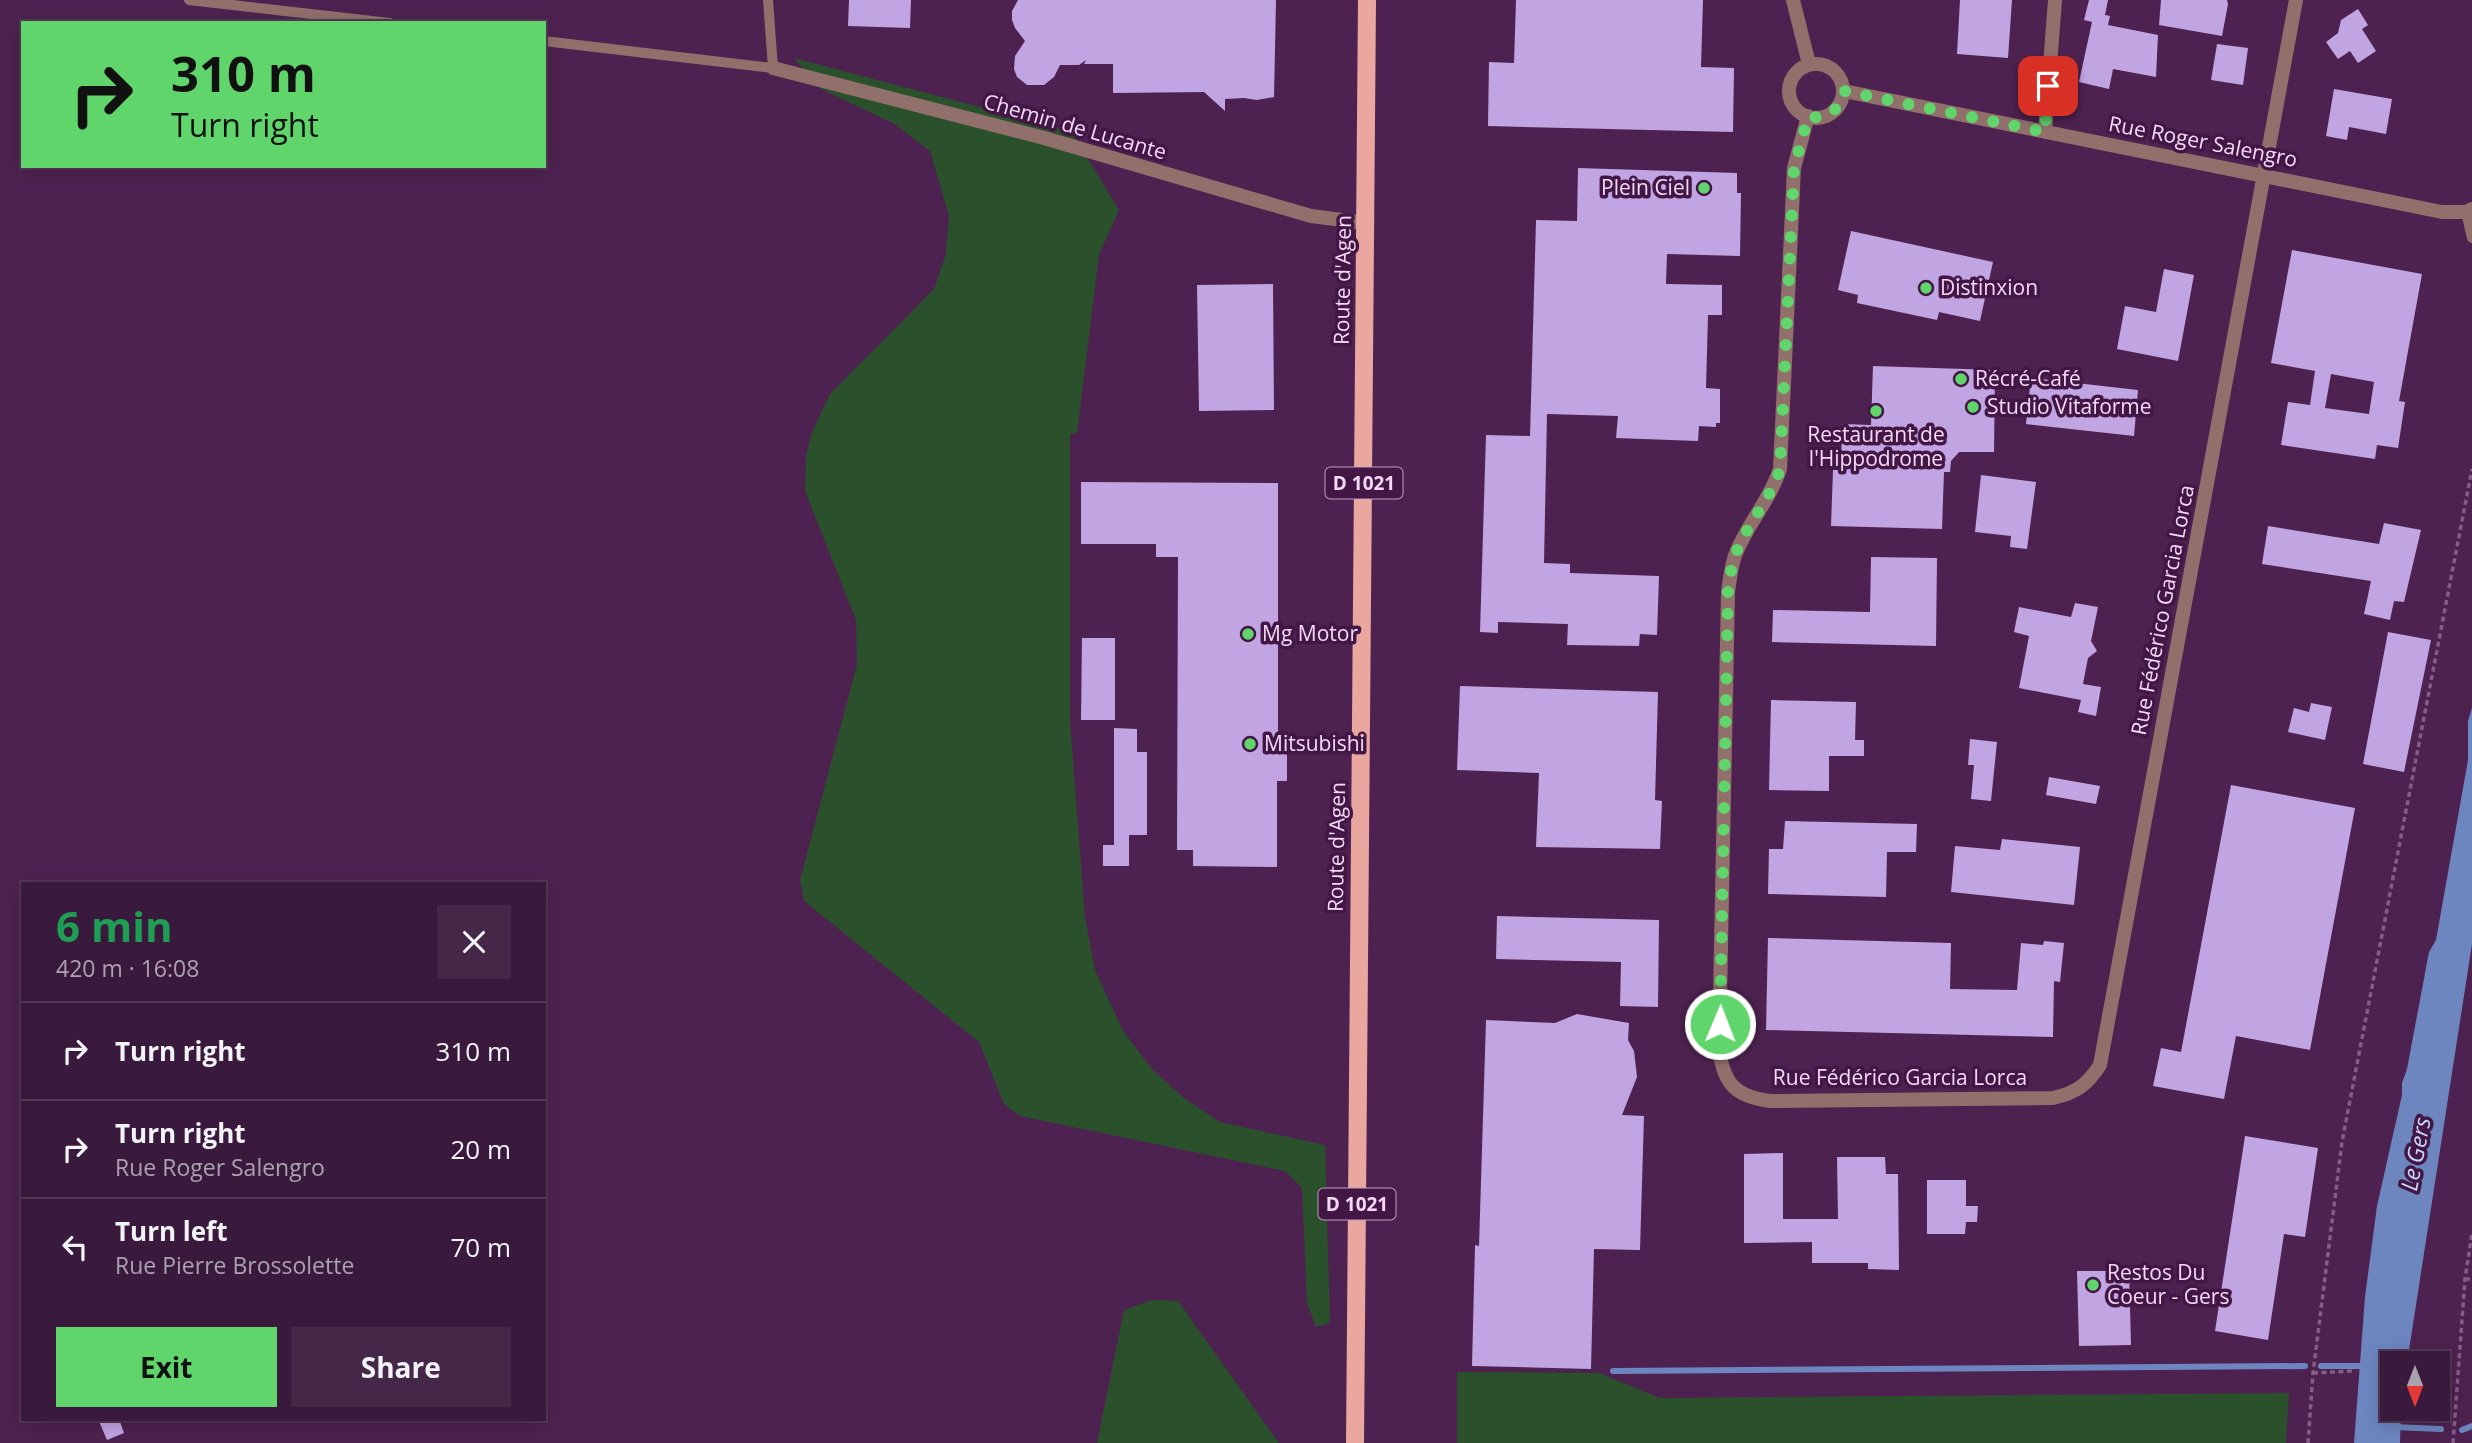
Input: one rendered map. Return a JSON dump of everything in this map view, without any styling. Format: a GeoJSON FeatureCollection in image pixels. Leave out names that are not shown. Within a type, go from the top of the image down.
{"type":"FeatureCollection","features":[{"type":"Feature","properties":{"kind":"main road","name":"Route d'Agen"},"geometry":{"type":"LineString","coordinates":[[1355,1443],[1367,0]]}},
{"type":"Feature","properties":{"kind":"street"},"geometry":{"type":"LineString","coordinates":[[1793,0],[1809,64]]}},
{"type":"Feature","properties":{"kind":"street"},"geometry":{"type":"LineString","coordinates":[[2045,132],[2055,0]]}},
{"type":"Feature","properties":{"kind":"street","name":"Rue Fédérico Garcia Lorca"},"geometry":{"type":"LineString","coordinates":[[1808,117],[1794,168],[1780,469],[1774,489],[1747,530],[1734,556],[1728,592],[1719,1048],[1721,1069],[1734,1088],[1751,1098],[1784,1101],[2053,1098],[2073,1094],[2085,1085],[2100,1065],[2296,0]]}},
{"type":"Feature","properties":{"kind":"street"},"geometry":{"type":"LineString","coordinates":[[1809,64],[1825,65],[1833,69],[1844,91],[1838,107],[1832,113],[1825,117],[1808,117],[1794,107],[1789,90],[1794,74],[1809,64]]}},
{"type":"Feature","properties":{"kind":"street","name":"Chemin de Lucante"},"geometry":{"type":"LineString","coordinates":[[773,68],[1044,138],[1311,216],[1366,223]]}},
{"type":"Feature","properties":{"kind":"street","name":"Rue Roger Salengro"},"geometry":{"type":"LineString","coordinates":[[1844,91],[2442,212],[2469,211]]}},
{"type":"Feature","properties":{"kind":"lane"},"geometry":{"type":"LineString","coordinates":[[189,0],[373,21]]}},
{"type":"Feature","properties":{"kind":"lane"},"geometry":{"type":"LineString","coordinates":[[546,41],[773,68],[768,0]]}},
{"type":"Feature","properties":{"kind":"lane"},"geometry":{"type":"LineString","coordinates":[[2469,211],[2472,238]]}},
{"type":"Feature","properties":{"kind":"path"},"geometry":{"type":"LineString","coordinates":[[2308,1443],[2313,1373],[2342,1143],[2472,469]]}},
{"type":"Feature","properties":{"kind":"path"},"geometry":{"type":"LineString","coordinates":[[2453,1443],[2465,1279],[2472,1233]]}},
{"type":"Feature","properties":{"kind":"path"},"geometry":{"type":"LineString","coordinates":[[2465,1279],[2472,1279]]}},
{"type":"Feature","properties":{"kind":"path"},"geometry":{"type":"LineString","coordinates":[[2313,1373],[2352,1371]]}},
{"type":"Feature","properties":{"kind":"green space"},"geometry":{"type":"Polygon","coordinates":[[[794,58],[1071,131],[1119,210],[1099,255],[1077,433],[1070,434],[1070,722],[1085,917],[1095,970],[1123,1031],[1152,1069],[1184,1098],[1220,1122],[1325,1145],[1330,1323],[1316,1327],[1307,1303],[1302,1188],[1285,1171],[1020,1116],[1004,1104],[979,1042],[804,901],[800,880],[857,664],[856,620],[805,491],[806,456],[812,432],[830,394],[934,289],[946,254],[949,216],[930,151],[893,123],[821,89],[794,58]]]}},
{"type":"Feature","properties":{"kind":"green space"},"geometry":{"type":"Polygon","coordinates":[[[1152,1300],[1178,1301],[1279,1443],[1097,1443],[1124,1310],[1152,1300]]]}},
{"type":"Feature","properties":{"kind":"green space"},"geometry":{"type":"Polygon","coordinates":[[[1457,1372],[1599,1373],[1660,1398],[2289,1393],[2286,1443],[1457,1443],[1457,1372]]]}},
{"type":"Feature","properties":{"kind":"water","name":"Le Gers"},"geometry":{"type":"Polygon","coordinates":[[[2472,708],[2472,944],[2409,1351],[2380,1351],[2380,1421],[2401,1421],[2400,1443],[2354,1443],[2365,1297],[2377,1206],[2402,1095],[2402,1083],[2429,952],[2436,940],[2468,760],[2468,721],[2472,708]]]}},
{"type":"Feature","properties":{"kind":"building"},"geometry":{"type":"Polygon","coordinates":[[[849,0],[911,0],[910,28],[848,26],[849,0]]]}},
{"type":"Feature","properties":{"kind":"building"},"geometry":{"type":"Polygon","coordinates":[[[1018,0],[1276,0],[1274,97],[1257,100],[1225,99],[1225,111],[1204,92],[1113,93],[1113,64],[1084,64],[1086,60],[1079,65],[1060,65],[1054,77],[1044,85],[1027,85],[1017,77],[1014,69],[1015,56],[1025,41],[1012,20],[1012,11],[1018,0]]]}},
{"type":"Feature","properties":{"kind":"building"},"geometry":{"type":"Polygon","coordinates":[[[1516,0],[1703,0],[1701,67],[1734,68],[1733,132],[1488,126],[1489,62],[1514,63],[1516,0]]]}},
{"type":"Feature","properties":{"kind":"building"},"geometry":{"type":"Polygon","coordinates":[[[1960,0],[2012,0],[2008,58],[1957,54],[1960,0]]]}},
{"type":"Feature","properties":{"kind":"building"},"geometry":{"type":"Polygon","coordinates":[[[2089,0],[2108,0],[2105,15],[2110,16],[2108,25],[2158,35],[2156,77],[2113,69],[2109,89],[2079,82],[2092,22],[2084,20],[2089,0]]]}},
{"type":"Feature","properties":{"kind":"building"},"geometry":{"type":"Polygon","coordinates":[[[2161,0],[2227,0],[2222,36],[2159,25],[2161,0]]]}},
{"type":"Feature","properties":{"kind":"building"},"geometry":{"type":"Polygon","coordinates":[[[2358,9],[2368,25],[2362,29],[2376,51],[2358,63],[2350,51],[2338,59],[2326,42],[2338,33],[2341,20],[2358,9]]]}},
{"type":"Feature","properties":{"kind":"building"},"geometry":{"type":"Polygon","coordinates":[[[2217,44],[2248,48],[2243,85],[2211,80],[2217,44]]]}},
{"type":"Feature","properties":{"kind":"building"},"geometry":{"type":"Polygon","coordinates":[[[2334,89],[2392,99],[2386,134],[2349,127],[2347,140],[2326,136],[2334,89]]]}},
{"type":"Feature","properties":{"kind":"building"},"geometry":{"type":"Polygon","coordinates":[[[1578,168],[1737,173],[1737,193],[1741,193],[1740,256],[1667,254],[1666,284],[1722,285],[1722,315],[1708,315],[1706,388],[1720,389],[1720,423],[1716,423],[1716,427],[1699,426],[1698,441],[1616,438],[1618,416],[1547,414],[1544,563],[1570,564],[1570,573],[1659,576],[1657,635],[1640,634],[1639,646],[1567,645],[1568,624],[1498,622],[1498,633],[1480,632],[1486,435],[1530,436],[1536,220],[1577,221],[1578,168]]]}},
{"type":"Feature","properties":{"kind":"building"},"geometry":{"type":"Polygon","coordinates":[[[1851,231],[1993,262],[1980,321],[1939,312],[1937,320],[1857,303],[1858,295],[1838,290],[1851,231]]]}},
{"type":"Feature","properties":{"kind":"building"},"geometry":{"type":"Polygon","coordinates":[[[2292,250],[2422,274],[2399,401],[2405,402],[2398,448],[2377,445],[2375,459],[2281,445],[2288,402],[2310,405],[2315,371],[2271,363],[2292,250]],[[2331,374],[2325,408],[2369,414],[2374,382],[2331,374]]]}},
{"type":"Feature","properties":{"kind":"building"},"geometry":{"type":"Polygon","coordinates":[[[2164,269],[2194,275],[2178,361],[2117,349],[2125,306],[2156,312],[2164,269]]]}},
{"type":"Feature","properties":{"kind":"building"},"geometry":{"type":"Polygon","coordinates":[[[1273,284],[1274,410],[1199,411],[1197,285],[1273,284]]]}},
{"type":"Feature","properties":{"kind":"building"},"geometry":{"type":"Polygon","coordinates":[[[1873,366],[1995,370],[1994,452],[1959,452],[1951,461],[1950,472],[1944,472],[1942,529],[1831,526],[1833,470],[1841,470],[1842,424],[1871,425],[1873,366]]]}},
{"type":"Feature","properties":{"kind":"building"},"geometry":{"type":"Polygon","coordinates":[[[2031,378],[2138,390],[2134,436],[2026,424],[2031,378]]]}},
{"type":"Feature","properties":{"kind":"building"},"geometry":{"type":"Polygon","coordinates":[[[1981,475],[2036,482],[2027,549],[2010,547],[2011,536],[1975,532],[1981,475]]]}},
{"type":"Feature","properties":{"kind":"building"},"geometry":{"type":"Polygon","coordinates":[[[1081,482],[1278,483],[1278,735],[1287,735],[1287,781],[1277,781],[1277,867],[1193,866],[1193,850],[1177,850],[1178,557],[1156,557],[1156,544],[1081,544],[1081,482]]]}},
{"type":"Feature","properties":{"kind":"building"},"geometry":{"type":"Polygon","coordinates":[[[2384,523],[2421,530],[2404,602],[2394,601],[2390,620],[2364,614],[2371,581],[2262,564],[2268,526],[2379,544],[2384,523]]]}},
{"type":"Feature","properties":{"kind":"building"},"geometry":{"type":"Polygon","coordinates":[[[1871,557],[1937,558],[1936,646],[1772,642],[1773,610],[1870,612],[1871,557]]]}},
{"type":"Feature","properties":{"kind":"building"},"geometry":{"type":"Polygon","coordinates":[[[2075,603],[2098,607],[2091,641],[2097,651],[2088,658],[2083,684],[2101,687],[2096,716],[2078,712],[2081,700],[2019,688],[2029,636],[2014,632],[2019,607],[2071,617],[2075,603]]]}},
{"type":"Feature","properties":{"kind":"building"},"geometry":{"type":"Polygon","coordinates":[[[2388,632],[2431,640],[2404,772],[2363,764],[2388,632]]]}},
{"type":"Feature","properties":{"kind":"building"},"geometry":{"type":"Polygon","coordinates":[[[1082,638],[1115,638],[1115,720],[1081,720],[1082,638]]]}},
{"type":"Feature","properties":{"kind":"building"},"geometry":{"type":"Polygon","coordinates":[[[1460,686],[1658,692],[1655,800],[1662,801],[1660,849],[1536,847],[1539,773],[1457,770],[1460,686]]]}},
{"type":"Feature","properties":{"kind":"building"},"geometry":{"type":"Polygon","coordinates":[[[1771,700],[1856,702],[1855,740],[1864,740],[1864,756],[1829,756],[1829,791],[1769,790],[1771,700]]]}},
{"type":"Feature","properties":{"kind":"building"},"geometry":{"type":"Polygon","coordinates":[[[2311,703],[2332,707],[2325,740],[2288,732],[2294,708],[2309,712],[2311,703]]]}},
{"type":"Feature","properties":{"kind":"building"},"geometry":{"type":"Polygon","coordinates":[[[1114,728],[1137,729],[1137,752],[1147,752],[1147,835],[1129,835],[1129,866],[1103,866],[1103,845],[1114,845],[1114,728]]]}},
{"type":"Feature","properties":{"kind":"building"},"geometry":{"type":"Polygon","coordinates":[[[1970,739],[1997,742],[1991,801],[1971,799],[1974,765],[1968,765],[1970,739]]]}},
{"type":"Feature","properties":{"kind":"building"},"geometry":{"type":"Polygon","coordinates":[[[2049,777],[2100,786],[2096,804],[2046,795],[2049,777]]]}},
{"type":"Feature","properties":{"kind":"building"},"geometry":{"type":"Polygon","coordinates":[[[2231,785],[2355,808],[2310,1050],[2236,1036],[2224,1099],[2153,1086],[2161,1048],[2181,1052],[2231,785]]]}},
{"type":"Feature","properties":{"kind":"building"},"geometry":{"type":"Polygon","coordinates":[[[1785,821],[1917,824],[1916,852],[1887,852],[1886,897],[1768,894],[1769,849],[1783,849],[1785,821]]]}},
{"type":"Feature","properties":{"kind":"building"},"geometry":{"type":"Polygon","coordinates":[[[2002,839],[2080,847],[2074,905],[1951,892],[1955,846],[2000,850],[2002,839]]]}},
{"type":"Feature","properties":{"kind":"building"},"geometry":{"type":"Polygon","coordinates":[[[1497,916],[1659,920],[1658,1007],[1620,1006],[1621,962],[1496,959],[1497,916]]]}},
{"type":"Feature","properties":{"kind":"building"},"geometry":{"type":"Polygon","coordinates":[[[1768,938],[1951,943],[1950,989],[2017,990],[2021,943],[2064,943],[2060,982],[2054,981],[2053,1037],[1766,1030],[1768,938]]]}},
{"type":"Feature","properties":{"kind":"building"},"geometry":{"type":"Polygon","coordinates":[[[1577,1014],[1629,1023],[1628,1040],[1634,1051],[1637,1077],[1622,1115],[1644,1116],[1640,1250],[1594,1249],[1591,1369],[1472,1366],[1475,1245],[1479,1246],[1486,1020],[1555,1023],[1577,1014]]]}},
{"type":"Feature","properties":{"kind":"building"},"geometry":{"type":"Polygon","coordinates":[[[2245,1136],[2318,1148],[2305,1237],[2284,1234],[2268,1340],[2215,1331],[2245,1136]]]}},
{"type":"Feature","properties":{"kind":"building"},"geometry":{"type":"Polygon","coordinates":[[[1783,1153],[1783,1219],[1838,1219],[1837,1157],[1885,1157],[1886,1174],[1898,1174],[1899,1270],[1868,1269],[1868,1263],[1812,1263],[1812,1242],[1744,1243],[1744,1154],[1783,1153]]]}},
{"type":"Feature","properties":{"kind":"building"},"geometry":{"type":"Polygon","coordinates":[[[1927,1180],[1966,1180],[1966,1206],[1978,1206],[1977,1222],[1966,1222],[1965,1234],[1927,1234],[1927,1180]]]}},
{"type":"Feature","properties":{"kind":"building"},"geometry":{"type":"Polygon","coordinates":[[[2077,1271],[2129,1271],[2131,1345],[2079,1346],[2077,1271]]]}},
{"type":"Feature","properties":{"kind":"building"},"geometry":{"type":"Polygon","coordinates":[[[99,1421],[120,1421],[124,1433],[107,1440],[99,1421]]]}},
{"type":"Feature","properties":{"kind":"waterway"},"geometry":{"type":"LineString","coordinates":[[1613,1371],[2305,1366]]}},
{"type":"Feature","properties":{"kind":"waterway"},"geometry":{"type":"LineString","coordinates":[[2321,1366],[2364,1366]]}},
{"type":"Feature","properties":{"kind":"waterway"},"geometry":{"type":"LineString","coordinates":[[2462,1430],[2472,1426]]}},
{"type":"Feature","properties":{"kind":"waterway"},"geometry":{"type":"LineString","coordinates":[[2394,1427],[2441,1429]]}},
{"type":"Feature","properties":{"kind":"place","name":"Plein Ciel"},"geometry":{"type":"Point","coordinates":[1704,188]}},
{"type":"Feature","properties":{"kind":"place","name":"Distinxion"},"geometry":{"type":"Point","coordinates":[1926,288]}},
{"type":"Feature","properties":{"kind":"place","name":"Récré-Café"},"geometry":{"type":"Point","coordinates":[1961,379]}},
{"type":"Feature","properties":{"kind":"place","name":"Studio Vitaforme"},"geometry":{"type":"Point","coordinates":[1973,407]}},
{"type":"Feature","properties":{"kind":"place","name":"Restaurant de l'Hippodrome"},"geometry":{"type":"Point","coordinates":[1876,411]}},
{"type":"Feature","properties":{"kind":"place","name":"Mg Motor"},"geometry":{"type":"Point","coordinates":[1248,634]}},
{"type":"Feature","properties":{"kind":"place","name":"Mitsubishi"},"geometry":{"type":"Point","coordinates":[1250,744]}},
{"type":"Feature","properties":{"kind":"place","name":"Restos Du Coeur - Gers"},"geometry":{"type":"Point","coordinates":[2093,1285]}},
{"type":"Feature","properties":{"kind":"route"},"geometry":{"type":"LineString","coordinates":[[1720,1024],[1728,592],[1734,556],[1747,530],[1774,489],[1780,469],[1794,168],[1808,117],[1825,117],[1832,113],[1838,107],[1844,91],[2045,132],[2048,86]]}}]}
